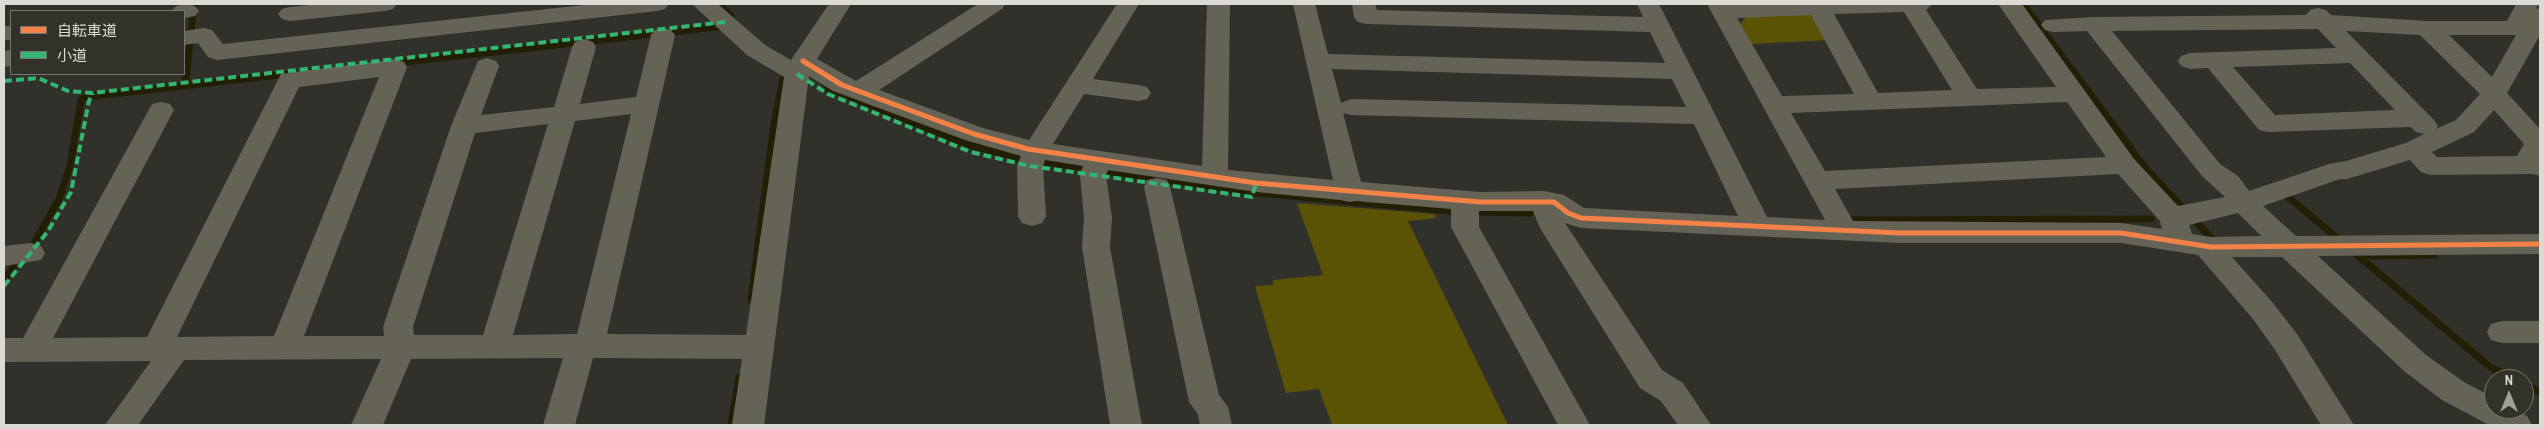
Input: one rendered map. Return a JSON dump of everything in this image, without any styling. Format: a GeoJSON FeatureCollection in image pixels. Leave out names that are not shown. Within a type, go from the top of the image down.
{"type":"FeatureCollection","features":[{"type":"Feature","properties":{"kind":"street"},"geometry":{"type":"LineString","coordinates":[[290,14],[385,4]]}},
{"type":"Feature","properties":{"kind":"street"},"geometry":{"type":"LineString","coordinates":[[189,37],[204,35],[217,52],[657,4]]}},
{"type":"Feature","properties":{"kind":"street"},"geometry":{"type":"LineString","coordinates":[[704,4],[756,50],[842,85],[1034,157],[1096,167],[1350,193],[1465,210],[1544,200],[1554,202],[1568,213],[1581,218],[1755,220],[1841,224],[1900,233],[2196,233],[2289,246],[2536,251]]}},
{"type":"Feature","properties":{"kind":"street"},"geometry":{"type":"LineString","coordinates":[[754,423],[750,347],[800,67],[840,4]]}},
{"type":"Feature","properties":{"kind":"street"},"geometry":{"type":"LineString","coordinates":[[859,91],[994,4]]}},
{"type":"Feature","properties":{"kind":"street"},"geometry":{"type":"LineString","coordinates":[[1032,216],[1034,157],[1128,4]]}},
{"type":"Feature","properties":{"kind":"street"},"geometry":{"type":"LineString","coordinates":[[1215,178],[1219,4]]}},
{"type":"Feature","properties":{"kind":"street"},"geometry":{"type":"LineString","coordinates":[[1304,4],[1350,193]]}},
{"type":"Feature","properties":{"kind":"street"},"geometry":{"type":"LineString","coordinates":[[1364,4],[1366,18],[1654,14],[1755,220]]}},
{"type":"Feature","properties":{"kind":"street"},"geometry":{"type":"LineString","coordinates":[[1911,4],[1969,96]]}},
{"type":"Feature","properties":{"kind":"street"},"geometry":{"type":"LineString","coordinates":[[1841,224],[1720,7],[1819,8],[1921,4]]}},
{"type":"Feature","properties":{"kind":"street"},"geometry":{"type":"LineString","coordinates":[[2010,4],[2125,165],[2196,233],[2269,319],[2338,425]]}},
{"type":"Feature","properties":{"kind":"street"},"geometry":{"type":"LineString","coordinates":[[2199,4],[2216,22]]}},
{"type":"Feature","properties":{"kind":"street"},"geometry":{"type":"LineString","coordinates":[[2306,4],[2354,55],[2420,131],[2430,166],[2539,166]]}},
{"type":"Feature","properties":{"kind":"street"},"geometry":{"type":"LineString","coordinates":[[2053,24],[2101,17],[2216,22],[2324,22],[2427,28],[2515,28],[2527,4]]}},
{"type":"Feature","properties":{"kind":"street"},"geometry":{"type":"LineString","coordinates":[[1819,8],[1870,101]]}},
{"type":"Feature","properties":{"kind":"street"},"geometry":{"type":"LineString","coordinates":[[2354,55],[2202,61],[2268,124],[2420,131],[2465,126],[2494,94],[2540,15]]}},
{"type":"Feature","properties":{"kind":"street"},"geometry":{"type":"LineString","coordinates":[[2101,17],[2211,170],[2253,199],[2289,246],[2415,363],[2453,391],[2516,425]]}},
{"type":"Feature","properties":{"kind":"street"},"geometry":{"type":"LineString","coordinates":[[2427,28],[2494,94],[2538,143],[2530,156],[2539,166]]}},
{"type":"Feature","properties":{"kind":"street"},"geometry":{"type":"LineString","coordinates":[[559,425],[585,346],[662,35]]}},
{"type":"Feature","properties":{"kind":"street"},"geometry":{"type":"LineString","coordinates":[[495,346],[584,47]]}},
{"type":"Feature","properties":{"kind":"street"},"geometry":{"type":"LineString","coordinates":[[1331,61],[1681,71]]}},
{"type":"Feature","properties":{"kind":"street"},"geometry":{"type":"LineString","coordinates":[[368,425],[401,347],[398,328],[464,126],[487,66]]}},
{"type":"Feature","properties":{"kind":"street"},"geometry":{"type":"LineString","coordinates":[[121,425],[166,349],[290,80],[395,68],[284,348]]}},
{"type":"Feature","properties":{"kind":"street"},"geometry":{"type":"LineString","coordinates":[[1078,85],[1138,92]]}},
{"type":"Feature","properties":{"kind":"street"},"geometry":{"type":"LineString","coordinates":[[1775,105],[1969,96],[2073,94]]}},
{"type":"Feature","properties":{"kind":"street"},"geometry":{"type":"LineString","coordinates":[[464,126],[646,104]]}},
{"type":"Feature","properties":{"kind":"street"},"geometry":{"type":"LineString","coordinates":[[1350,108],[1703,116]]}},
{"type":"Feature","properties":{"kind":"street"},"geometry":{"type":"LineString","coordinates":[[18,350],[161,110]]}},
{"type":"Feature","properties":{"kind":"street"},"geometry":{"type":"LineString","coordinates":[[2196,233],[2253,199],[2338,170],[2348,170],[2420,131]]}},
{"type":"Feature","properties":{"kind":"street"},"geometry":{"type":"LineString","coordinates":[[1817,181],[2125,165]]}},
{"type":"Feature","properties":{"kind":"street"},"geometry":{"type":"LineString","coordinates":[[1096,167],[1098,218],[1096,247],[1126,425]]}},
{"type":"Feature","properties":{"kind":"street"},"geometry":{"type":"LineString","coordinates":[[1157,187],[1205,402],[1212,406],[1216,425]]}},
{"type":"Feature","properties":{"kind":"street"},"geometry":{"type":"LineString","coordinates":[[1544,200],[1550,221],[1651,379],[1672,392],[1696,425]]}},
{"type":"Feature","properties":{"kind":"street"},"geometry":{"type":"LineString","coordinates":[[1465,210],[1470,236],[1574,425]]}},
{"type":"Feature","properties":{"kind":"street"},"geometry":{"type":"LineString","coordinates":[[4,256],[31,253]]}},
{"type":"Feature","properties":{"kind":"street"},"geometry":{"type":"LineString","coordinates":[[2502,332],[2540,332]]}},
{"type":"Feature","properties":{"kind":"street"},"geometry":{"type":"LineString","coordinates":[[18,350],[495,346],[750,347]]}},
{"type":"Feature","properties":{"kind":"shaded area"},"geometry":{"type":"Polygon","coordinates":[[[1810,14],[1817,16],[1830,40],[1751,44],[1740,24],[1747,16],[1810,14]]]}},
{"type":"Feature","properties":{"kind":"shaded area"},"geometry":{"type":"Polygon","coordinates":[[[1297,203],[1435,214],[1436,218],[1408,221],[1508,425],[1332,425],[1319,389],[1286,393],[1255,286],[1273,285],[1273,280],[1323,275],[1297,203]]]}},
{"type":"Feature","properties":{"kind":"waterway"},"geometry":{"type":"LineString","coordinates":[[182,86],[186,79],[194,4]]}},
{"type":"Feature","properties":{"kind":"waterway"},"geometry":{"type":"LineString","coordinates":[[719,4],[731,16]]}},
{"type":"Feature","properties":{"kind":"waterway"},"geometry":{"type":"LineString","coordinates":[[2023,4],[2147,170],[2215,242]]}},
{"type":"Feature","properties":{"kind":"waterway"},"geometry":{"type":"LineString","coordinates":[[396,63],[725,26]]}},
{"type":"Feature","properties":{"kind":"waterway"},"geometry":{"type":"LineString","coordinates":[[34,243],[59,199],[70,166],[81,100],[86,97],[288,74]]}},
{"type":"Feature","properties":{"kind":"waterway"},"geometry":{"type":"LineString","coordinates":[[751,300],[773,131],[783,78]]}},
{"type":"Feature","properties":{"kind":"waterway"},"geometry":{"type":"LineString","coordinates":[[828,88],[969,145],[1023,159],[1248,192],[1459,212]]}},
{"type":"Feature","properties":{"kind":"waterway"},"geometry":{"type":"LineString","coordinates":[[2281,191],[2336,237]]}},
{"type":"Feature","properties":{"kind":"waterway"},"geometry":{"type":"LineString","coordinates":[[1470,212],[1530,213]]}},
{"type":"Feature","properties":{"kind":"waterway"},"geometry":{"type":"LineString","coordinates":[[1843,220],[2151,219]]}},
{"type":"Feature","properties":{"kind":"waterway"},"geometry":{"type":"LineString","coordinates":[[2356,254],[2494,369]]}},
{"type":"Feature","properties":{"kind":"waterway"},"geometry":{"type":"LineString","coordinates":[[2359,256],[2435,255]]}},
{"type":"Feature","properties":{"kind":"waterway"},"geometry":{"type":"LineString","coordinates":[[4,279],[13,268]]}},
{"type":"Feature","properties":{"kind":"waterway"},"geometry":{"type":"LineString","coordinates":[[731,425],[739,377]]}},
{"type":"Feature","properties":{"kind":"waterway"},"geometry":{"type":"LineString","coordinates":[[2534,389],[2540,392]]}},
{"type":"Feature","properties":{"kind":"marked path"},"geometry":{"type":"LineString","coordinates":[[4,81],[38,78],[68,91],[92,93],[725,22]]}},
{"type":"Feature","properties":{"kind":"marked path"},"geometry":{"type":"LineString","coordinates":[[797,74],[828,94],[971,152],[1030,166],[1252,197],[1256,183]]}},
{"type":"Feature","properties":{"kind":"marked path"},"geometry":{"type":"LineString","coordinates":[[4,286],[48,231],[71,192],[89,101],[93,93]]}},
{"type":"Feature","properties":{"kind":"cycle path"},"geometry":{"type":"LineString","coordinates":[[803,61],[842,85],[974,134],[1028,149],[1256,183],[1480,202],[1554,202],[1568,213],[1581,218],[1900,233],[2121,233],[2211,247],[2540,244]]}}]}
